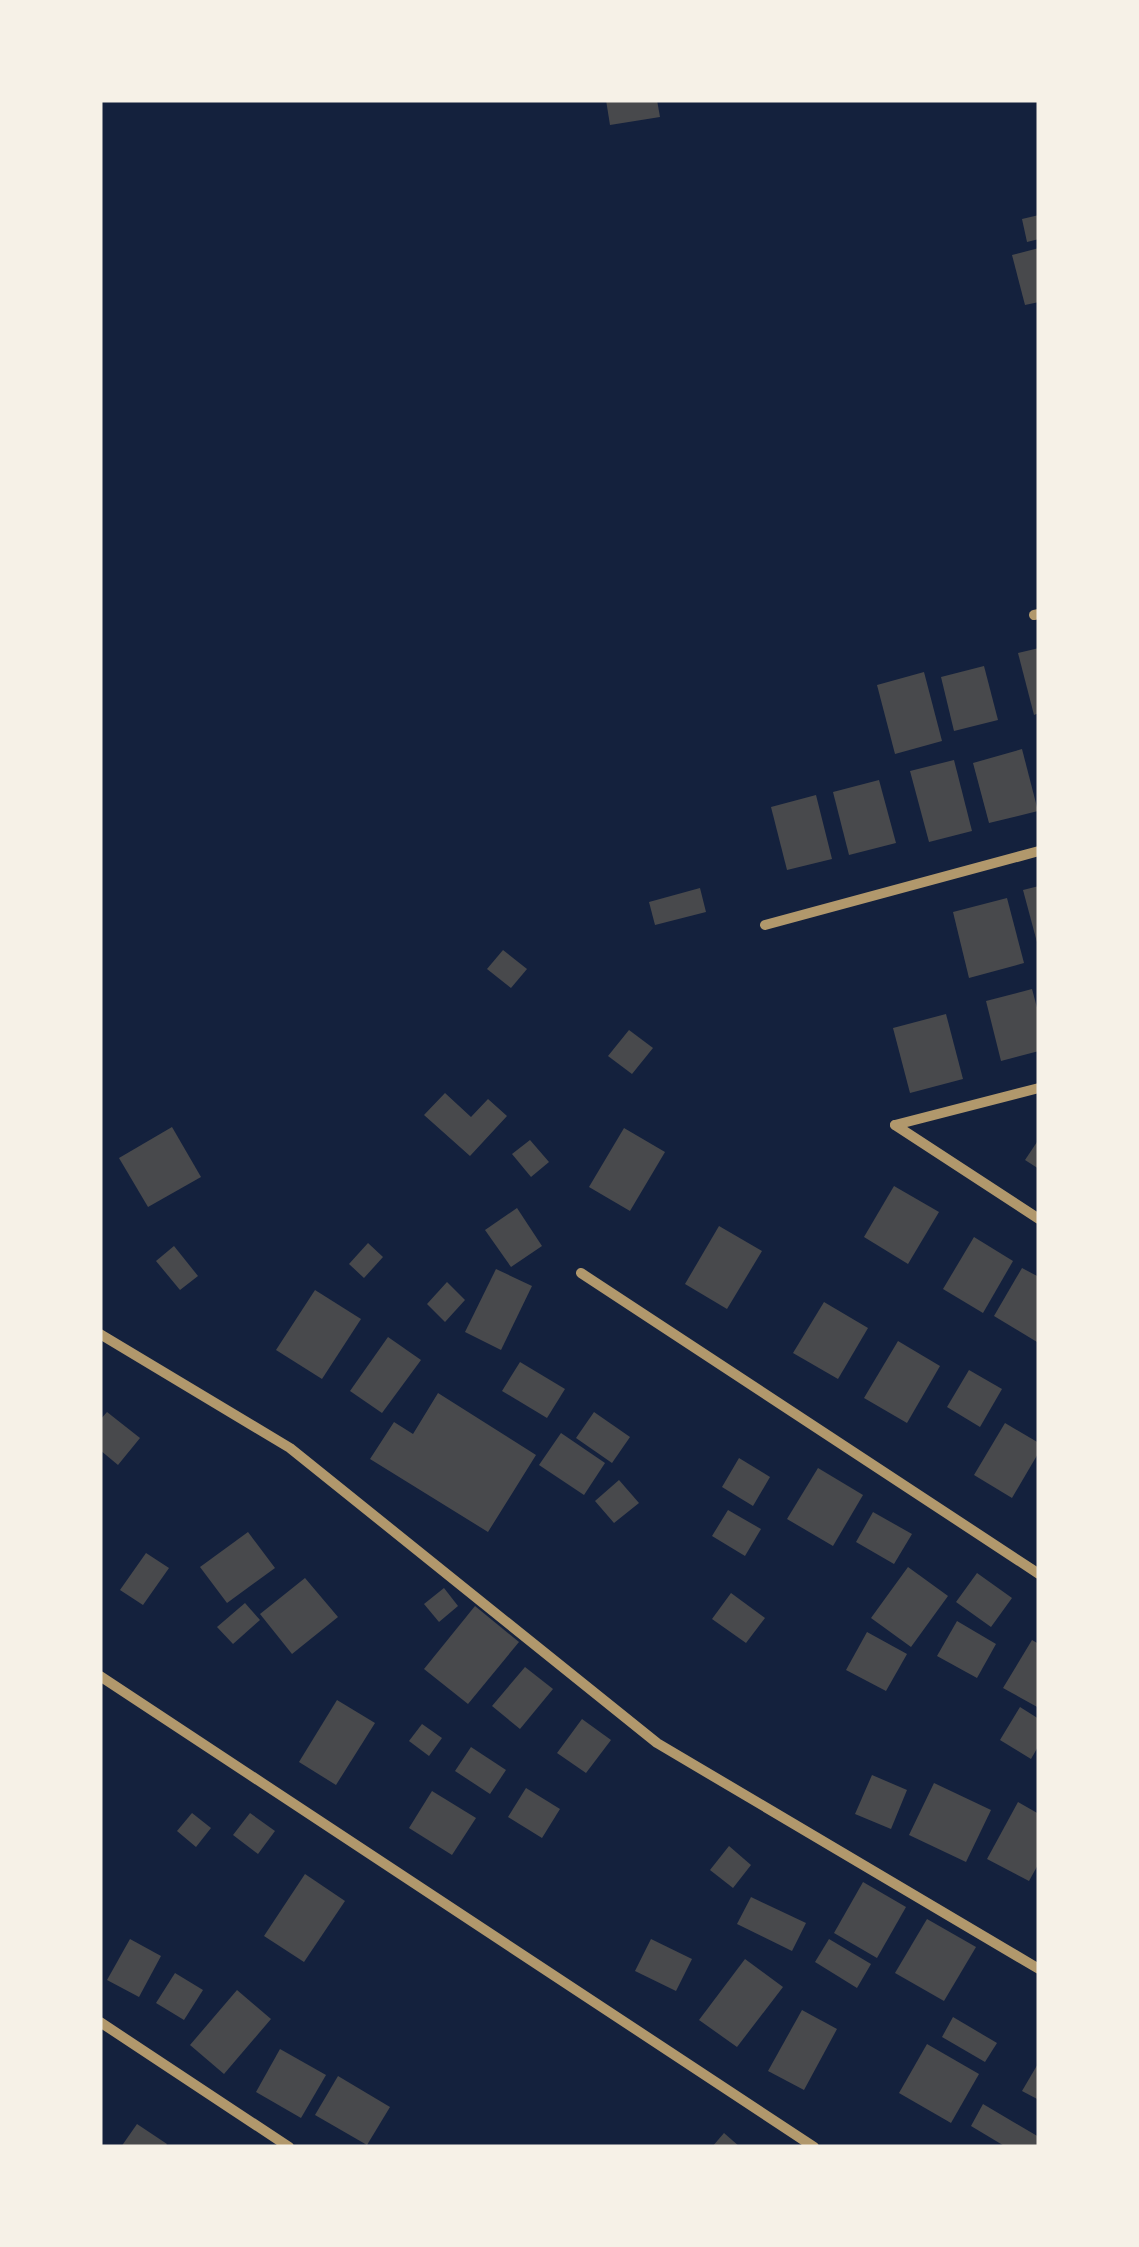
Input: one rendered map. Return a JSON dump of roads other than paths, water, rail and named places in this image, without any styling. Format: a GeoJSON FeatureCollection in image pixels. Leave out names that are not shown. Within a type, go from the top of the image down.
{"type":"FeatureCollection","features":[{"type":"Feature","properties":{"kind":"street"},"geometry":{"type":"LineString","coordinates":[[765,926],[1039,851]]}},
{"type":"Feature","properties":{"kind":"street"},"geometry":{"type":"LineString","coordinates":[[1039,1088],[895,1126],[1039,1219]]}},
{"type":"Feature","properties":{"kind":"street"},"geometry":{"type":"LineString","coordinates":[[582,1273],[1039,1574]]}},
{"type":"Feature","properties":{"kind":"street"},"geometry":{"type":"LineString","coordinates":[[100,1334],[290,1448],[657,1744],[1039,1969]]}},
{"type":"Feature","properties":{"kind":"street"},"geometry":{"type":"LineString","coordinates":[[100,1676],[814,2147]]}},
{"type":"Feature","properties":{"kind":"street"},"geometry":{"type":"LineString","coordinates":[[100,2022],[289,2147]]}}]}
